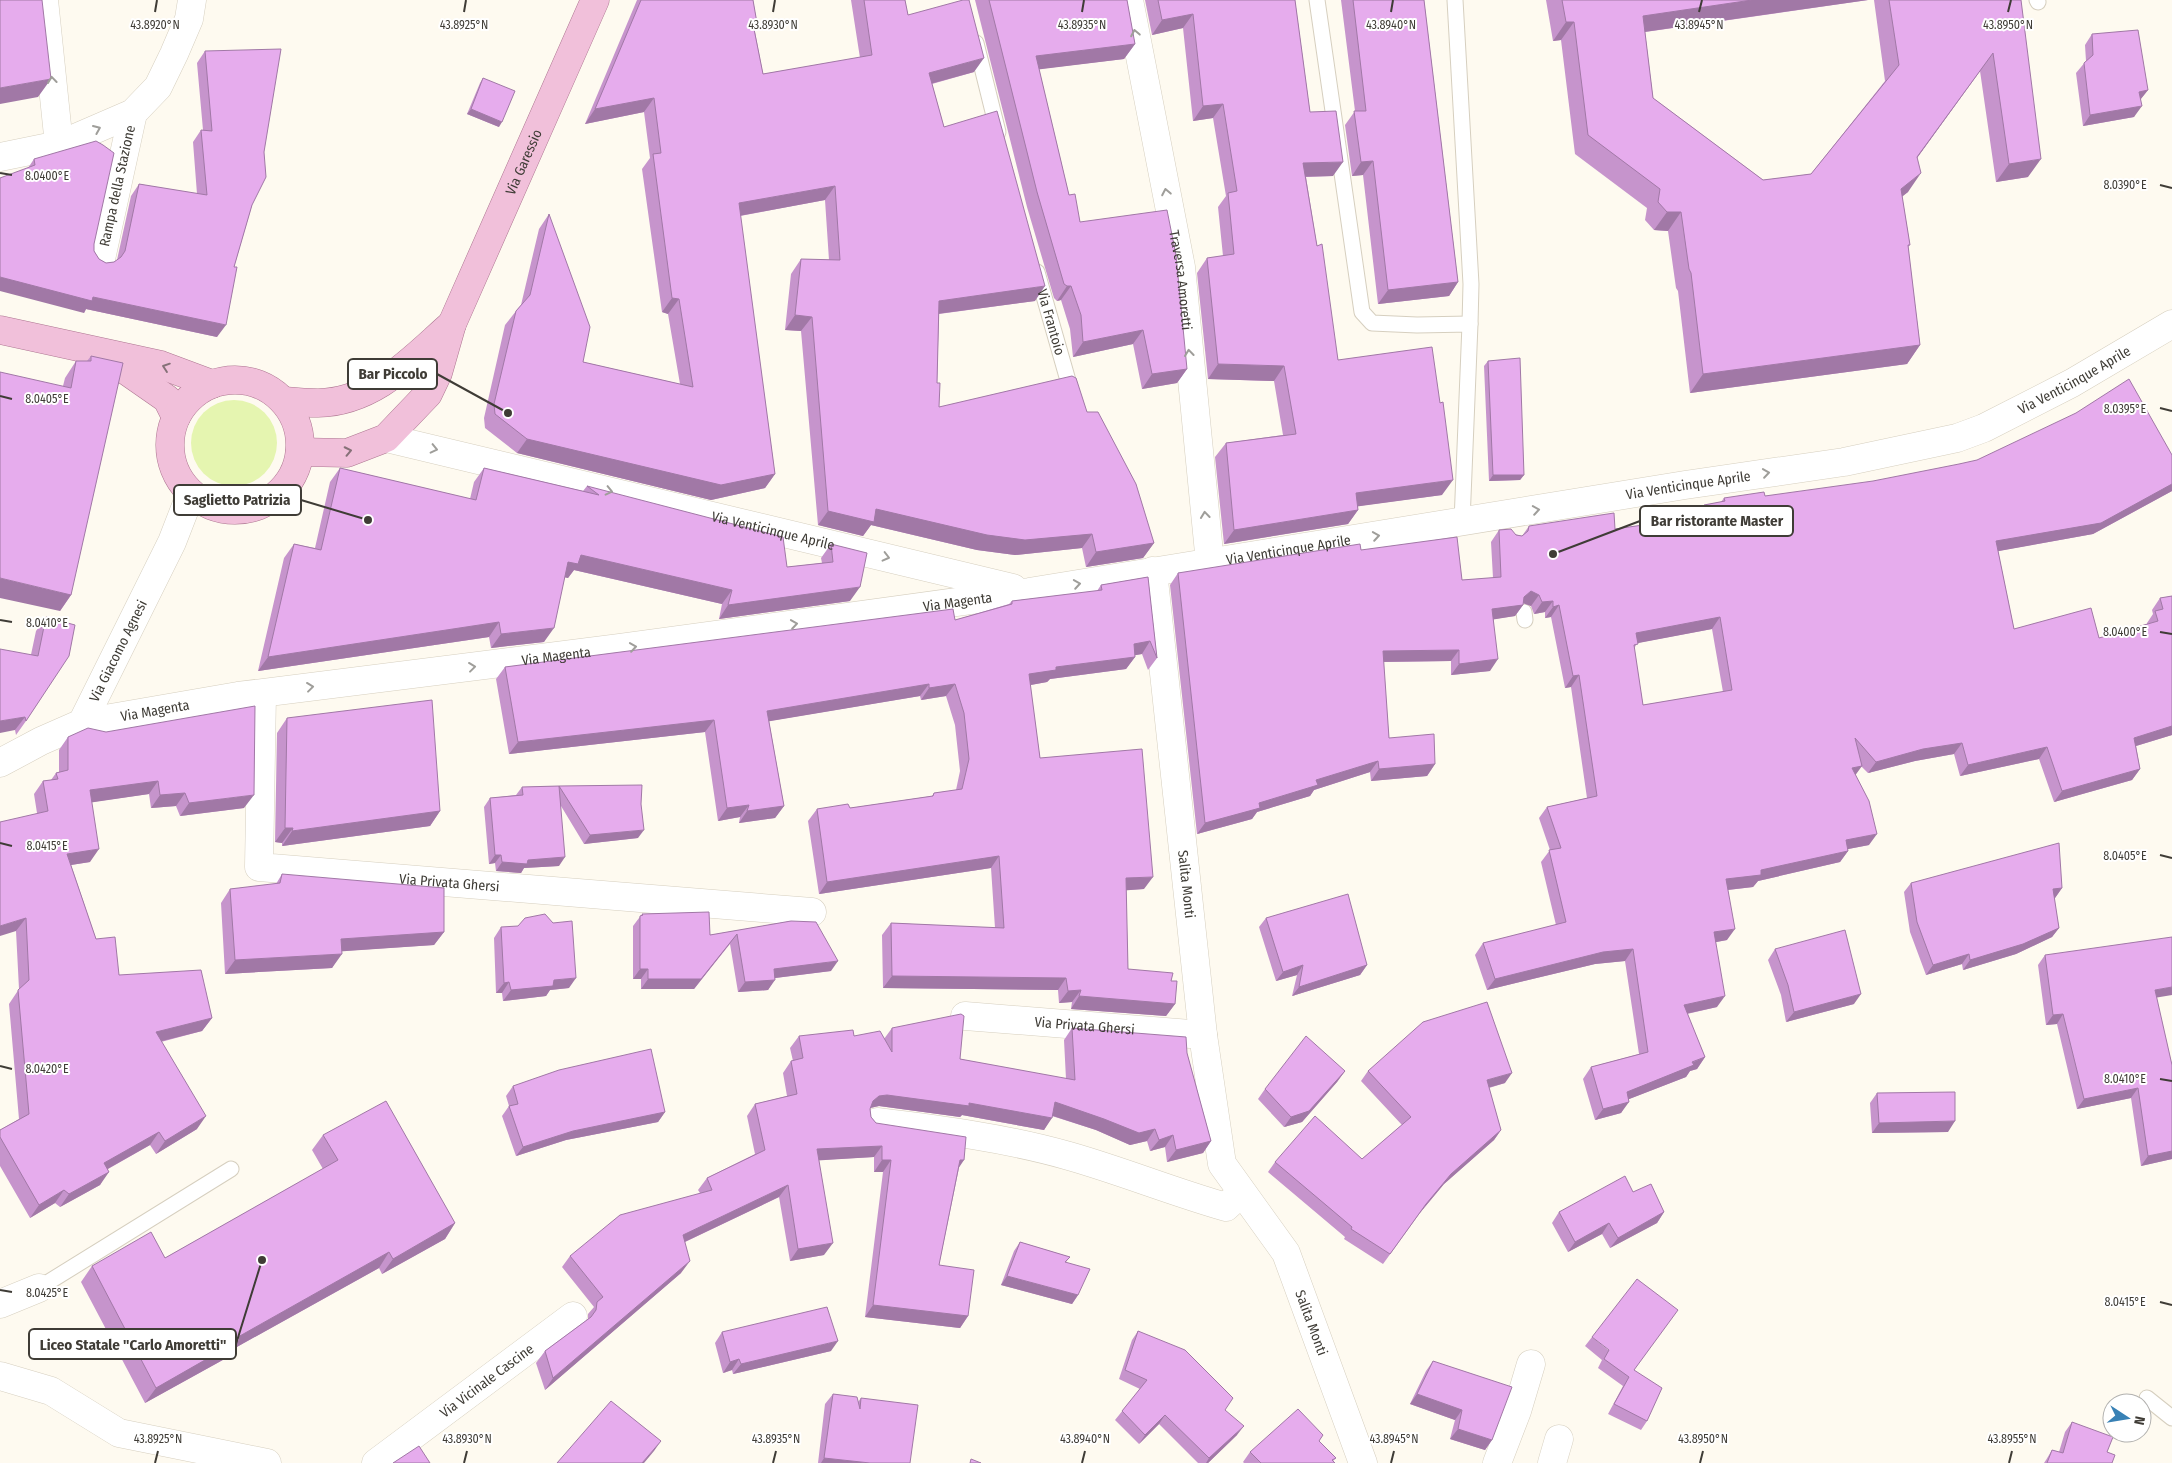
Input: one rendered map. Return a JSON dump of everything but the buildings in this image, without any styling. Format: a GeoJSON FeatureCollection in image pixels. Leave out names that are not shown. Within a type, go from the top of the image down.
{"type":"FeatureCollection","features":[{"type":"Feature","properties":{"kind":"main road","name":"Via Garessio"},"geometry":{"type":"LineString","coordinates":[[300,452],[347,453],[386,438],[428,394],[438,373],[452,324],[595,0]]}},
{"type":"Feature","properties":{"kind":"main road","name":"Via Garessio"},"geometry":{"type":"LineString","coordinates":[[284,401],[320,403],[359,394],[389,380],[452,324]]}},
{"type":"Feature","properties":{"kind":"main road"},"geometry":{"type":"LineString","coordinates":[[0,330],[161,365],[212,384]]}},
{"type":"Feature","properties":{"kind":"main road"},"geometry":{"type":"LineString","coordinates":[[100,353],[167,399],[176,417]]}},
{"type":"Feature","properties":{"kind":"main road"},"geometry":{"type":"LineString","coordinates":[[231,380],[250,381],[268,389],[284,401],[294,417],[299,434],[300,452],[294,472],[283,489],[267,502],[248,509],[227,510],[207,504],[190,492],[178,476],[171,457],[170,436],[176,417],[185,403],[197,392],[212,384],[231,380]]}},
{"type":"Feature","properties":{"kind":"street"},"geometry":{"type":"LineString","coordinates":[[44,0],[59,146]]}},
{"type":"Feature","properties":{"kind":"street"},"geometry":{"type":"LineString","coordinates":[[0,157],[59,146],[133,113],[158,86],[189,19],[192,0]]}},
{"type":"Feature","properties":{"kind":"street","name":"Traversa Amoretti"},"geometry":{"type":"LineString","coordinates":[[1129,0],[1181,267],[1210,563]]}},
{"type":"Feature","properties":{"kind":"street","name":"Rampa della Stazione"},"geometry":{"type":"LineString","coordinates":[[101,259],[133,113]]}},
{"type":"Feature","properties":{"kind":"street","name":"Via Venticinque Aprile"},"geometry":{"type":"LineString","coordinates":[[386,438],[1029,592],[1462,522],[1510,522],[1844,462],[1957,438],[1984,428],[2072,383],[2172,324]]}},
{"type":"Feature","properties":{"kind":"street","name":"Via Giacomo Agnesi"},"geometry":{"type":"LineString","coordinates":[[82,723],[172,542],[190,492]]}},
{"type":"Feature","properties":{"kind":"street","name":"Salita Monti"},"geometry":{"type":"LineString","coordinates":[[1153,571],[1204,1035],[1222,1164],[1286,1253],[1363,1463]]}},
{"type":"Feature","properties":{"kind":"street","name":"Via Magenta"},"geometry":{"type":"LineString","coordinates":[[82,723],[262,694],[620,648],[1029,592]]}},
{"type":"Feature","properties":{"kind":"street","name":"Via Privata Ghersi"},"geometry":{"type":"LineString","coordinates":[[262,694],[259,867],[812,912]]}},
{"type":"Feature","properties":{"kind":"street"},"geometry":{"type":"LineString","coordinates":[[0,764],[41,741],[82,723]]}},
{"type":"Feature","properties":{"kind":"street","name":"Via Privata Ghersi"},"geometry":{"type":"LineString","coordinates":[[965,1016],[1204,1035]]}},
{"type":"Feature","properties":{"kind":"street"},"geometry":{"type":"LineString","coordinates":[[877,1122],[984,1136],[1060,1154],[1179,1194],[1226,1207],[1241,1192]]}},
{"type":"Feature","properties":{"kind":"street"},"geometry":{"type":"LineString","coordinates":[[0,1304],[39,1288]]}},
{"type":"Feature","properties":{"kind":"street","name":"Via Vicinale Cascine"},"geometry":{"type":"LineString","coordinates":[[376,1463],[573,1316]]}},
{"type":"Feature","properties":{"kind":"street"},"geometry":{"type":"LineString","coordinates":[[1497,1463],[1517,1411],[1531,1364]]}},
{"type":"Feature","properties":{"kind":"street"},"geometry":{"type":"LineString","coordinates":[[0,1376],[51,1391],[119,1433],[266,1463]]}},
{"type":"Feature","properties":{"kind":"lane"},"geometry":{"type":"LineString","coordinates":[[1317,0],[1362,312],[1372,323],[1417,325],[1470,324]]}},
{"type":"Feature","properties":{"kind":"lane"},"geometry":{"type":"LineString","coordinates":[[1455,0],[1471,284],[1462,522]]}},
{"type":"Feature","properties":{"kind":"lane"},"geometry":{"type":"LineString","coordinates":[[972,28],[1001,142]]}},
{"type":"Feature","properties":{"kind":"lane","name":"Via Frantoio"},"geometry":{"type":"LineString","coordinates":[[1032,255],[1069,384]]}},
{"type":"Feature","properties":{"kind":"lane"},"geometry":{"type":"LineString","coordinates":[[39,1288],[231,1169]]}},
{"type":"Feature","properties":{"kind":"lane"},"geometry":{"type":"LineString","coordinates":[[2152,1402],[2172,1418]]}},
{"type":"Feature","properties":{"kind":"green space"},"geometry":{"type":"Polygon","coordinates":[[[234,400],[250,403],[258,407],[270,419],[274,427],[277,443],[274,459],[270,467],[258,479],[250,483],[234,486],[218,483],[210,479],[198,467],[194,459],[191,443],[194,427],[198,419],[210,407],[218,403],[234,400]]]}},
{"type":"Feature","properties":{"kind":"place","name":"Bar Piccolo"},"geometry":{"type":"Point","coordinates":[508,413]}},
{"type":"Feature","properties":{"kind":"place","name":"Saglietto Patrizia"},"geometry":{"type":"Point","coordinates":[368,520]}},
{"type":"Feature","properties":{"kind":"place","name":"Bar ristorante Master"},"geometry":{"type":"Point","coordinates":[1553,554]}},
{"type":"Feature","properties":{"kind":"place","name":"Liceo Statale \"Carlo Amoretti\""},"geometry":{"type":"Point","coordinates":[262,1260]}}]}
